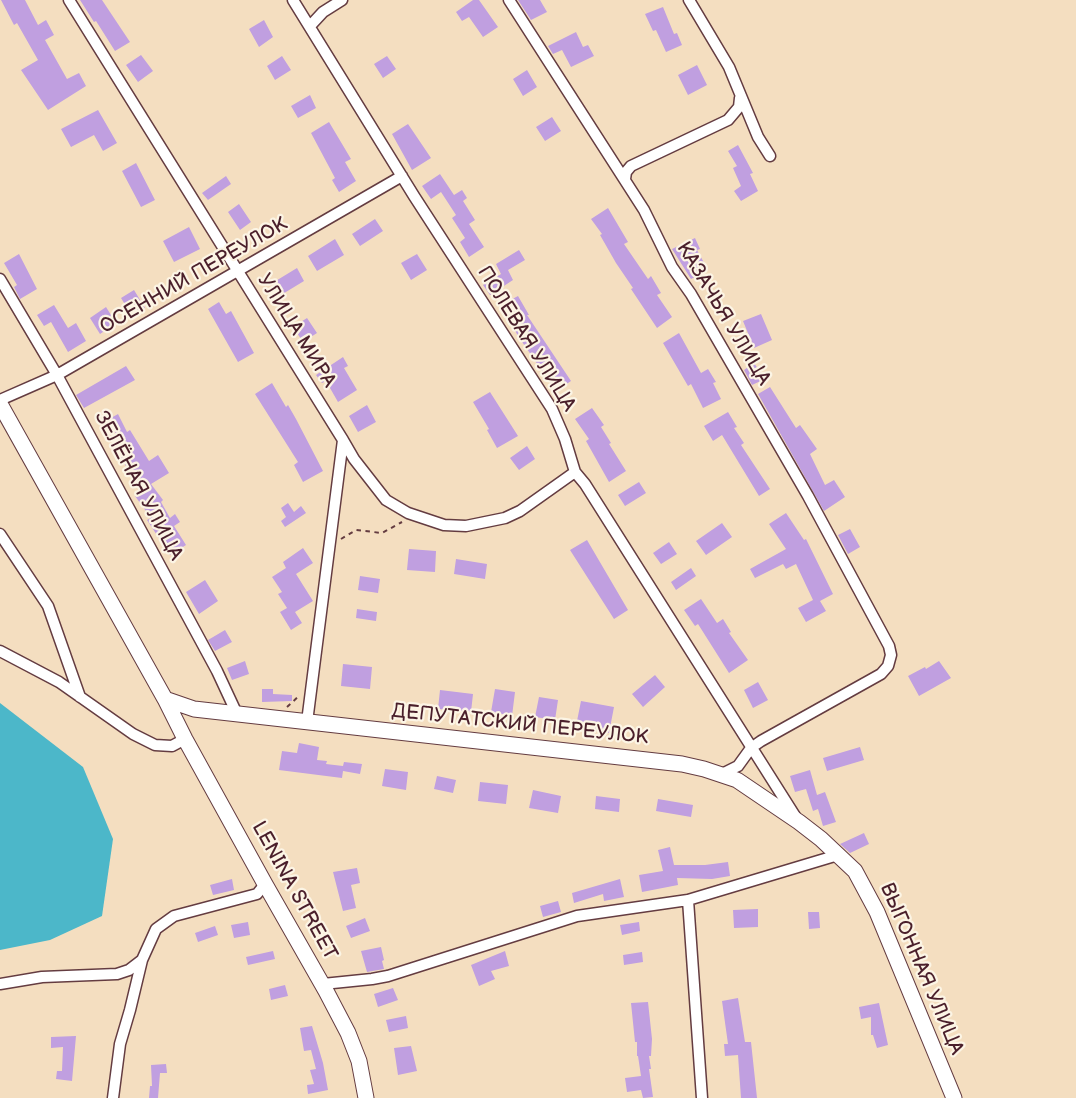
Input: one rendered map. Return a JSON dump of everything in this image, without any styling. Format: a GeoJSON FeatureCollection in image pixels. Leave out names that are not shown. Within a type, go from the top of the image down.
{"type":"FeatureCollection","features":[{"type":"Feature","properties":{"kind":"street","name":"УЛИЦА МИРА"},"geometry":{"type":"LineString","coordinates":[[69,0],[354,459],[386,500],[408,513],[444,525],[466,526],[505,518],[520,511],[575,471]]}},
{"type":"Feature","properties":{"kind":"street","name":"ПОЛЕВАЯ УЛИЦА"},"geometry":{"type":"LineString","coordinates":[[293,0],[402,176],[552,409],[575,471],[799,822]]}},
{"type":"Feature","properties":{"kind":"street"},"geometry":{"type":"LineString","coordinates":[[310,26],[323,12],[342,0]]}},
{"type":"Feature","properties":{"kind":"street","name":"КАЗАЧЬЯ УЛИЦА"},"geometry":{"type":"LineString","coordinates":[[509,0],[644,210],[672,267],[691,294],[808,496],[884,635],[891,655],[888,666],[881,674],[751,748]]}},
{"type":"Feature","properties":{"kind":"street"},"geometry":{"type":"LineString","coordinates":[[689,0],[729,66],[740,98],[758,137],[770,156]]}},
{"type":"Feature","properties":{"kind":"street"},"geometry":{"type":"LineString","coordinates":[[625,179],[626,172],[631,166],[728,120],[739,107],[740,98]]}},
{"type":"Feature","properties":{"kind":"street","name":"ОСЕННИЙ ПЕРЕУЛОК"},"geometry":{"type":"LineString","coordinates":[[0,402],[57,375],[402,176]]}},
{"type":"Feature","properties":{"kind":"street","name":"ЗЕЛЁНАЯ УЛИЦА"},"geometry":{"type":"LineString","coordinates":[[0,279],[57,375],[217,671],[237,714]]}},
{"type":"Feature","properties":{"kind":"street","name":"LENINA STREET"},"geometry":{"type":"LineString","coordinates":[[0,402],[348,1033],[359,1061],[366,1098]]}},
{"type":"Feature","properties":{"kind":"street"},"geometry":{"type":"LineString","coordinates":[[307,722],[343,440]]}},
{"type":"Feature","properties":{"kind":"street"},"geometry":{"type":"LineString","coordinates":[[0,534],[48,606],[81,697]]}},
{"type":"Feature","properties":{"kind":"street"},"geometry":{"type":"LineString","coordinates":[[0,651],[59,682],[133,734],[155,745],[172,746],[185,739]]}},
{"type":"Feature","properties":{"kind":"street","name":"ДЕПУТАТСКИЙ ПЕРЕУЛОК"},"geometry":{"type":"LineString","coordinates":[[168,705],[194,710],[682,764],[722,774],[752,789],[821,839],[841,858]]}},
{"type":"Feature","properties":{"kind":"street"},"geometry":{"type":"LineString","coordinates":[[722,774],[738,766],[751,748]]}},
{"type":"Feature","properties":{"kind":"street"},"geometry":{"type":"LineString","coordinates":[[810,862],[821,839]]}},
{"type":"Feature","properties":{"kind":"street"},"geometry":{"type":"LineString","coordinates":[[322,984],[388,976],[577,916],[688,900],[810,862],[841,858]]}},
{"type":"Feature","properties":{"kind":"street","name":"ВЫГОННАЯ УЛИЦА"},"geometry":{"type":"LineString","coordinates":[[841,858],[855,871],[877,912],[954,1098]]}},
{"type":"Feature","properties":{"kind":"street"},"geometry":{"type":"LineString","coordinates":[[113,1098],[120,1044],[142,960],[156,929],[174,916],[257,894],[265,884]]}},
{"type":"Feature","properties":{"kind":"street"},"geometry":{"type":"LineString","coordinates":[[688,900],[702,1098]]}},
{"type":"Feature","properties":{"kind":"street"},"geometry":{"type":"LineString","coordinates":[[0,984],[42,977],[117,974],[129,970],[142,960]]}},
{"type":"Feature","properties":{"kind":"path"},"geometry":{"type":"LineString","coordinates":[[327,552],[351,532],[382,532],[406,519],[408,513]]}},
{"type":"Feature","properties":{"kind":"path"},"geometry":{"type":"LineString","coordinates":[[284,709],[296,700],[303,690],[312,687]]}},
{"type":"Feature","properties":{"kind":"water"},"geometry":{"type":"Polygon","coordinates":[[[0,703],[83,767],[113,839],[102,916],[50,940],[0,950],[0,703]]]}},
{"type":"Feature","properties":{"kind":"building"},"geometry":{"type":"Polygon","coordinates":[[[1,0],[25,0],[38,25],[46,20],[54,35],[45,40],[67,79],[79,73],[86,86],[48,110],[21,70],[38,60],[17,23],[14,25],[1,0]]]}},
{"type":"Feature","properties":{"kind":"building"},"geometry":{"type":"Polygon","coordinates":[[[80,0],[102,0],[130,42],[115,51],[80,0]]]}},
{"type":"Feature","properties":{"kind":"building"},"geometry":{"type":"Polygon","coordinates":[[[473,0],[479,0],[498,27],[483,37],[469,17],[462,21],[456,12],[473,0]]]}},
{"type":"Feature","properties":{"kind":"building"},"geometry":{"type":"Polygon","coordinates":[[[518,0],[540,0],[547,12],[531,20],[518,0]]]}},
{"type":"Feature","properties":{"kind":"building"},"geometry":{"type":"Polygon","coordinates":[[[663,7],[674,34],[677,33],[682,45],[666,52],[656,30],[653,31],[645,14],[663,7]]]}},
{"type":"Feature","properties":{"kind":"building"},"geometry":{"type":"Polygon","coordinates":[[[264,20],[273,37],[259,47],[249,29],[264,20]]]}},
{"type":"Feature","properties":{"kind":"building"},"geometry":{"type":"Polygon","coordinates":[[[576,32],[583,47],[588,45],[594,56],[571,67],[562,50],[553,54],[548,46],[576,32]]]}},
{"type":"Feature","properties":{"kind":"building"},"geometry":{"type":"Polygon","coordinates":[[[141,55],[153,71],[138,82],[126,65],[141,55]]]}},
{"type":"Feature","properties":{"kind":"building"},"geometry":{"type":"Polygon","coordinates":[[[282,56],[291,70],[275,80],[267,66],[282,56]]]}},
{"type":"Feature","properties":{"kind":"building"},"geometry":{"type":"Polygon","coordinates":[[[387,56],[396,69],[383,78],[374,64],[387,56]]]}},
{"type":"Feature","properties":{"kind":"building"},"geometry":{"type":"Polygon","coordinates":[[[697,65],[707,85],[688,95],[678,75],[697,65]]]}},
{"type":"Feature","properties":{"kind":"building"},"geometry":{"type":"Polygon","coordinates":[[[527,70],[537,87],[523,96],[513,79],[527,70]]]}},
{"type":"Feature","properties":{"kind":"building"},"geometry":{"type":"Polygon","coordinates":[[[310,95],[316,108],[298,118],[291,106],[310,95]]]}},
{"type":"Feature","properties":{"kind":"building"},"geometry":{"type":"Polygon","coordinates":[[[98,110],[117,143],[103,151],[94,135],[71,147],[61,129],[98,110]]]}},
{"type":"Feature","properties":{"kind":"building"},"geometry":{"type":"Polygon","coordinates":[[[552,117],[561,131],[545,141],[536,127],[552,117]]]}},
{"type":"Feature","properties":{"kind":"building"},"geometry":{"type":"Polygon","coordinates":[[[329,122],[351,159],[345,162],[356,181],[339,192],[332,180],[335,178],[311,133],[329,122]]]}},
{"type":"Feature","properties":{"kind":"building"},"geometry":{"type":"Polygon","coordinates":[[[408,124],[431,158],[412,170],[392,134],[408,124]]]}},
{"type":"Feature","properties":{"kind":"building"},"geometry":{"type":"Polygon","coordinates":[[[738,145],[753,173],[750,174],[758,191],[741,201],[734,191],[741,186],[733,168],[737,166],[728,151],[738,145]]]}},
{"type":"Feature","properties":{"kind":"building"},"geometry":{"type":"Polygon","coordinates":[[[136,163],[155,200],[141,207],[122,171],[136,163]]]}},
{"type":"Feature","properties":{"kind":"building"},"geometry":{"type":"Polygon","coordinates":[[[440,174],[454,195],[462,190],[467,198],[463,201],[475,220],[469,224],[484,247],[469,257],[460,242],[465,238],[452,218],[456,215],[441,192],[431,199],[422,186],[440,174]]]}},
{"type":"Feature","properties":{"kind":"building"},"geometry":{"type":"Polygon","coordinates":[[[226,176],[231,184],[208,200],[202,193],[226,176]]]}},
{"type":"Feature","properties":{"kind":"building"},"geometry":{"type":"Polygon","coordinates":[[[239,204],[251,222],[240,230],[228,212],[239,204]]]}},
{"type":"Feature","properties":{"kind":"building"},"geometry":{"type":"Polygon","coordinates":[[[608,208],[628,242],[624,244],[648,279],[651,276],[661,293],[657,295],[672,317],[657,328],[631,289],[633,288],[591,219],[608,208]]]}},
{"type":"Feature","properties":{"kind":"building"},"geometry":{"type":"Polygon","coordinates":[[[375,219],[383,231],[360,246],[352,234],[375,219]]]}},
{"type":"Feature","properties":{"kind":"building"},"geometry":{"type":"Polygon","coordinates":[[[189,227],[200,249],[174,262],[163,241],[189,227]]]}},
{"type":"Feature","properties":{"kind":"building"},"geometry":{"type":"Polygon","coordinates":[[[695,238],[700,249],[697,250],[708,270],[691,279],[672,249],[695,238]]]}},
{"type":"Feature","properties":{"kind":"building"},"geometry":{"type":"Polygon","coordinates":[[[335,239],[344,255],[317,271],[308,256],[335,239]]]}},
{"type":"Feature","properties":{"kind":"building"},"geometry":{"type":"Polygon","coordinates":[[[519,250],[525,260],[508,270],[513,280],[490,295],[483,285],[501,274],[496,264],[519,250]]]}},
{"type":"Feature","properties":{"kind":"building"},"geometry":{"type":"Polygon","coordinates":[[[19,254],[37,289],[20,299],[14,287],[17,285],[4,263],[19,254]]]}},
{"type":"Feature","properties":{"kind":"building"},"geometry":{"type":"Polygon","coordinates":[[[417,254],[427,270],[411,280],[401,263],[417,254]]]}},
{"type":"Feature","properties":{"kind":"building"},"geometry":{"type":"Polygon","coordinates":[[[297,268],[304,281],[281,295],[274,282],[297,268]]]}},
{"type":"Feature","properties":{"kind":"building"},"geometry":{"type":"Polygon","coordinates":[[[134,290],[145,308],[132,316],[121,298],[134,290]]]}},
{"type":"Feature","properties":{"kind":"building"},"geometry":{"type":"Polygon","coordinates":[[[518,296],[529,315],[527,315],[571,381],[556,391],[518,336],[501,305],[518,296]]]}},
{"type":"Feature","properties":{"kind":"building"},"geometry":{"type":"Polygon","coordinates":[[[219,302],[226,314],[231,311],[254,353],[238,362],[208,309],[219,302]]]}},
{"type":"Feature","properties":{"kind":"building"},"geometry":{"type":"Polygon","coordinates":[[[54,305],[68,328],[76,323],[86,341],[68,352],[51,322],[44,326],[37,315],[54,305]]]}},
{"type":"Feature","properties":{"kind":"building"},"geometry":{"type":"Polygon","coordinates":[[[106,307],[116,323],[100,334],[90,318],[106,307]]]}},
{"type":"Feature","properties":{"kind":"building"},"geometry":{"type":"Polygon","coordinates":[[[761,314],[772,340],[754,348],[743,321],[761,314]]]}},
{"type":"Feature","properties":{"kind":"building"},"geometry":{"type":"Polygon","coordinates":[[[307,318],[317,333],[303,342],[293,327],[307,318]]]}},
{"type":"Feature","properties":{"kind":"building"},"geometry":{"type":"Polygon","coordinates":[[[679,333],[701,373],[708,369],[716,382],[713,383],[721,399],[703,408],[691,384],[688,386],[663,343],[679,333]]]}},
{"type":"Feature","properties":{"kind":"building"},"geometry":{"type":"Polygon","coordinates":[[[343,357],[348,366],[344,368],[357,390],[338,402],[326,381],[322,383],[316,375],[343,357]]]}},
{"type":"Feature","properties":{"kind":"building"},"geometry":{"type":"Polygon","coordinates":[[[754,363],[765,379],[752,385],[744,370],[754,363]]]}},
{"type":"Feature","properties":{"kind":"building"},"geometry":{"type":"Polygon","coordinates":[[[126,366],[135,380],[84,408],[76,395],[126,366]]]}},
{"type":"Feature","properties":{"kind":"building"},"geometry":{"type":"Polygon","coordinates":[[[272,383],[286,407],[288,405],[323,471],[303,482],[294,465],[298,462],[255,394],[272,383]]]}},
{"type":"Feature","properties":{"kind":"building"},"geometry":{"type":"Polygon","coordinates":[[[770,387],[796,428],[800,425],[817,449],[810,454],[825,485],[834,480],[845,497],[824,511],[758,394],[770,387]]]}},
{"type":"Feature","properties":{"kind":"building"},"geometry":{"type":"Polygon","coordinates":[[[490,392],[518,436],[497,448],[473,402],[490,392]]]}},
{"type":"Feature","properties":{"kind":"building"},"geometry":{"type":"Polygon","coordinates":[[[367,405],[376,422],[358,432],[349,416],[367,405]]]}},
{"type":"Feature","properties":{"kind":"building"},"geometry":{"type":"Polygon","coordinates":[[[592,408],[604,425],[601,427],[611,443],[609,444],[626,471],[609,482],[586,441],[589,439],[575,419],[592,408]]]}},
{"type":"Feature","properties":{"kind":"building"},"geometry":{"type":"Polygon","coordinates":[[[728,412],[737,427],[734,428],[744,443],[741,445],[770,489],[759,496],[722,435],[713,441],[704,426],[728,412]]]}},
{"type":"Feature","properties":{"kind":"building"},"geometry":{"type":"Polygon","coordinates":[[[118,414],[127,432],[130,430],[149,461],[158,455],[169,473],[151,484],[163,500],[161,502],[170,518],[175,514],[180,522],[174,526],[186,545],[170,555],[147,520],[151,518],[135,496],[142,491],[115,449],[123,444],[113,429],[108,431],[104,422],[118,414]]]}},
{"type":"Feature","properties":{"kind":"building"},"geometry":{"type":"Polygon","coordinates":[[[527,446],[535,459],[519,470],[510,458],[527,446]]]}},
{"type":"Feature","properties":{"kind":"building"},"geometry":{"type":"Polygon","coordinates":[[[639,482],[646,493],[625,506],[618,495],[639,482]]]}},
{"type":"Feature","properties":{"kind":"building"},"geometry":{"type":"Polygon","coordinates":[[[288,503],[294,512],[301,506],[306,513],[285,527],[281,521],[286,517],[281,508],[288,503]]]}},
{"type":"Feature","properties":{"kind":"building"},"geometry":{"type":"Polygon","coordinates":[[[786,513],[804,540],[806,539],[833,594],[820,601],[826,611],[806,622],[798,608],[813,600],[796,564],[786,569],[783,564],[755,578],[750,569],[786,549],[769,524],[786,513]]]}},
{"type":"Feature","properties":{"kind":"building"},"geometry":{"type":"Polygon","coordinates":[[[722,523],[732,537],[706,555],[696,541],[722,523]]]}},
{"type":"Feature","properties":{"kind":"building"},"geometry":{"type":"Polygon","coordinates":[[[850,529],[860,547],[848,554],[838,535],[850,529]]]}},
{"type":"Feature","properties":{"kind":"building"},"geometry":{"type":"Polygon","coordinates":[[[587,540],[628,610],[614,619],[570,550],[587,540]]]}},
{"type":"Feature","properties":{"kind":"building"},"geometry":{"type":"Polygon","coordinates":[[[669,542],[677,554],[661,564],[653,553],[669,542]]]}},
{"type":"Feature","properties":{"kind":"building"},"geometry":{"type":"Polygon","coordinates":[[[303,548],[313,563],[296,574],[313,601],[295,612],[302,623],[291,630],[280,612],[287,608],[278,594],[282,592],[272,577],[286,568],[283,562],[303,548]]]}},
{"type":"Feature","properties":{"kind":"building"},"geometry":{"type":"Polygon","coordinates":[[[409,549],[436,551],[435,572],[407,570],[409,549]]]}},
{"type":"Feature","properties":{"kind":"building"},"geometry":{"type":"Polygon","coordinates":[[[456,559],[487,564],[485,579],[454,574],[456,559]]]}},
{"type":"Feature","properties":{"kind":"building"},"geometry":{"type":"Polygon","coordinates":[[[691,568],[696,576],[676,590],[671,582],[691,568]]]}},
{"type":"Feature","properties":{"kind":"building"},"geometry":{"type":"Polygon","coordinates":[[[360,576],[380,579],[378,593],[358,590],[360,576]]]}},
{"type":"Feature","properties":{"kind":"building"},"geometry":{"type":"Polygon","coordinates":[[[205,580],[218,601],[199,614],[186,592],[205,580]]]}},
{"type":"Feature","properties":{"kind":"building"},"geometry":{"type":"Polygon","coordinates":[[[701,599],[717,623],[723,619],[731,632],[729,633],[748,660],[729,673],[698,624],[695,626],[684,610],[701,599]]]}},
{"type":"Feature","properties":{"kind":"building"},"geometry":{"type":"Polygon","coordinates":[[[357,609],[377,612],[376,621],[356,618],[357,609]]]}},
{"type":"Feature","properties":{"kind":"building"},"geometry":{"type":"Polygon","coordinates":[[[225,630],[232,642],[215,651],[208,640],[225,630]]]}},
{"type":"Feature","properties":{"kind":"building"},"geometry":{"type":"Polygon","coordinates":[[[245,661],[249,674],[232,680],[227,668],[245,661]]]}},
{"type":"Feature","properties":{"kind":"building"},"geometry":{"type":"Polygon","coordinates":[[[939,661],[951,678],[919,696],[908,676],[939,661]]]}},
{"type":"Feature","properties":{"kind":"building"},"geometry":{"type":"Polygon","coordinates":[[[343,664],[372,667],[370,689],[341,686],[343,664]]]}},
{"type":"Feature","properties":{"kind":"building"},"geometry":{"type":"Polygon","coordinates":[[[655,675],[665,687],[643,707],[632,694],[655,675]]]}},
{"type":"Feature","properties":{"kind":"building"},"geometry":{"type":"Polygon","coordinates":[[[758,682],[768,700],[753,708],[744,690],[758,682]]]}},
{"type":"Feature","properties":{"kind":"building"},"geometry":{"type":"Polygon","coordinates":[[[262,689],[273,689],[273,694],[292,695],[292,701],[262,702],[262,689]]]}},
{"type":"Feature","properties":{"kind":"building"},"geometry":{"type":"Polygon","coordinates":[[[495,689],[515,692],[512,716],[491,712],[495,689]]]}},
{"type":"Feature","properties":{"kind":"building"},"geometry":{"type":"Polygon","coordinates":[[[440,690],[473,694],[471,712],[438,709],[440,690]]]}},
{"type":"Feature","properties":{"kind":"building"},"geometry":{"type":"Polygon","coordinates":[[[539,697],[558,700],[555,720],[535,717],[539,697]]]}},
{"type":"Feature","properties":{"kind":"building"},"geometry":{"type":"Polygon","coordinates":[[[581,701],[614,707],[609,733],[576,726],[581,701]]]}},
{"type":"Feature","properties":{"kind":"building"},"geometry":{"type":"Polygon","coordinates":[[[299,743],[319,747],[317,760],[327,761],[326,764],[343,766],[344,762],[362,764],[360,774],[343,771],[342,778],[279,770],[282,751],[297,753],[299,743]]]}},
{"type":"Feature","properties":{"kind":"building"},"geometry":{"type":"Polygon","coordinates":[[[860,747],[864,760],[827,771],[823,758],[860,747]]]}},
{"type":"Feature","properties":{"kind":"building"},"geometry":{"type":"Polygon","coordinates":[[[385,769],[408,772],[406,790],[382,786],[385,769]]]}},
{"type":"Feature","properties":{"kind":"building"},"geometry":{"type":"Polygon","coordinates":[[[810,770],[817,795],[825,792],[836,822],[823,826],[818,809],[813,811],[806,789],[795,792],[790,776],[810,770]]]}},
{"type":"Feature","properties":{"kind":"building"},"geometry":{"type":"Polygon","coordinates":[[[437,776],[456,780],[453,793],[434,789],[437,776]]]}},
{"type":"Feature","properties":{"kind":"building"},"geometry":{"type":"Polygon","coordinates":[[[480,782],[508,785],[506,804],[478,801],[480,782]]]}},
{"type":"Feature","properties":{"kind":"building"},"geometry":{"type":"Polygon","coordinates":[[[533,790],[561,796],[558,813],[529,808],[533,790]]]}},
{"type":"Feature","properties":{"kind":"building"},"geometry":{"type":"Polygon","coordinates":[[[596,796],[620,799],[619,812],[595,809],[596,796]]]}},
{"type":"Feature","properties":{"kind":"building"},"geometry":{"type":"Polygon","coordinates":[[[658,799],[693,805],[691,817],[656,811],[658,799]]]}},
{"type":"Feature","properties":{"kind":"building"},"geometry":{"type":"Polygon","coordinates":[[[864,833],[869,844],[850,853],[840,844],[864,833]]]}},
{"type":"Feature","properties":{"kind":"building"},"geometry":{"type":"Polygon","coordinates":[[[670,847],[674,865],[728,862],[730,876],[712,879],[677,878],[678,885],[642,892],[639,875],[663,871],[658,850],[670,847]]]}},
{"type":"Feature","properties":{"kind":"building"},"geometry":{"type":"Polygon","coordinates":[[[357,868],[360,883],[351,885],[356,908],[343,911],[333,872],[357,868]]]}},
{"type":"Feature","properties":{"kind":"building"},"geometry":{"type":"Polygon","coordinates":[[[232,879],[234,890],[213,895],[210,885],[232,879]]]}},
{"type":"Feature","properties":{"kind":"building"},"geometry":{"type":"Polygon","coordinates":[[[620,879],[624,897],[604,901],[603,894],[574,903],[572,893],[620,879]]]}},
{"type":"Feature","properties":{"kind":"building"},"geometry":{"type":"Polygon","coordinates":[[[558,901],[561,912],[543,917],[540,906],[558,901]]]}},
{"type":"Feature","properties":{"kind":"building"},"geometry":{"type":"Polygon","coordinates":[[[758,909],[758,927],[734,928],[733,910],[758,909]]]}},
{"type":"Feature","properties":{"kind":"building"},"geometry":{"type":"Polygon","coordinates":[[[808,912],[819,912],[820,928],[809,929],[808,912]]]}},
{"type":"Feature","properties":{"kind":"building"},"geometry":{"type":"Polygon","coordinates":[[[365,918],[370,931],[351,938],[346,926],[365,918]]]}},
{"type":"Feature","properties":{"kind":"building"},"geometry":{"type":"Polygon","coordinates":[[[248,922],[250,935],[234,938],[231,925],[248,922]]]}},
{"type":"Feature","properties":{"kind":"building"},"geometry":{"type":"Polygon","coordinates":[[[639,922],[640,931],[622,935],[620,925],[639,922]]]}},
{"type":"Feature","properties":{"kind":"building"},"geometry":{"type":"Polygon","coordinates":[[[215,926],[218,935],[198,942],[195,933],[215,926]]]}},
{"type":"Feature","properties":{"kind":"building"},"geometry":{"type":"Polygon","coordinates":[[[381,947],[384,969],[367,972],[361,951],[381,947]]]}},
{"type":"Feature","properties":{"kind":"building"},"geometry":{"type":"Polygon","coordinates":[[[273,951],[275,959],[248,965],[246,957],[273,951]]]}},
{"type":"Feature","properties":{"kind":"building"},"geometry":{"type":"Polygon","coordinates":[[[505,951],[509,966],[491,971],[495,979],[479,986],[471,965],[505,951]]]}},
{"type":"Feature","properties":{"kind":"building"},"geometry":{"type":"Polygon","coordinates":[[[642,952],[643,962],[624,965],[623,955],[642,952]]]}},
{"type":"Feature","properties":{"kind":"building"},"geometry":{"type":"Polygon","coordinates":[[[285,985],[288,996],[271,1000],[269,989],[285,985]]]}},
{"type":"Feature","properties":{"kind":"building"},"geometry":{"type":"Polygon","coordinates":[[[393,988],[398,1000],[378,1007],[374,994],[393,988]]]}},
{"type":"Feature","properties":{"kind":"building"},"geometry":{"type":"Polygon","coordinates":[[[738,998],[745,1042],[751,1042],[757,1098],[741,1098],[738,1055],[725,1056],[724,1044],[728,1044],[722,1001],[738,998]]]}},
{"type":"Feature","properties":{"kind":"building"},"geometry":{"type":"Polygon","coordinates":[[[648,1002],[652,1039],[651,1056],[649,1056],[651,1069],[649,1069],[653,1097],[643,1098],[641,1090],[627,1092],[625,1078],[641,1076],[631,1003],[648,1002]]]}},
{"type":"Feature","properties":{"kind":"building"},"geometry":{"type":"Polygon","coordinates":[[[879,1003],[888,1045],[877,1048],[873,1035],[871,1035],[871,1017],[861,1019],[859,1007],[879,1003]]]}},
{"type":"Feature","properties":{"kind":"building"},"geometry":{"type":"Polygon","coordinates":[[[406,1016],[408,1028],[389,1032],[386,1020],[406,1016]]]}},
{"type":"Feature","properties":{"kind":"building"},"geometry":{"type":"Polygon","coordinates":[[[312,1026],[328,1090],[308,1094],[307,1085],[314,1084],[310,1070],[316,1069],[311,1050],[304,1051],[300,1028],[312,1026]]]}},
{"type":"Feature","properties":{"kind":"building"},"geometry":{"type":"Polygon","coordinates":[[[76,1036],[72,1081],[56,1079],[57,1071],[62,1071],[63,1047],[51,1048],[51,1037],[76,1036]]]}},
{"type":"Feature","properties":{"kind":"building"},"geometry":{"type":"Polygon","coordinates":[[[411,1046],[417,1071],[398,1075],[394,1048],[411,1046]]]}},
{"type":"Feature","properties":{"kind":"building"},"geometry":{"type":"Polygon","coordinates":[[[166,1064],[167,1073],[160,1073],[158,1098],[149,1098],[150,1086],[152,1086],[151,1065],[166,1064]]]}}]}
